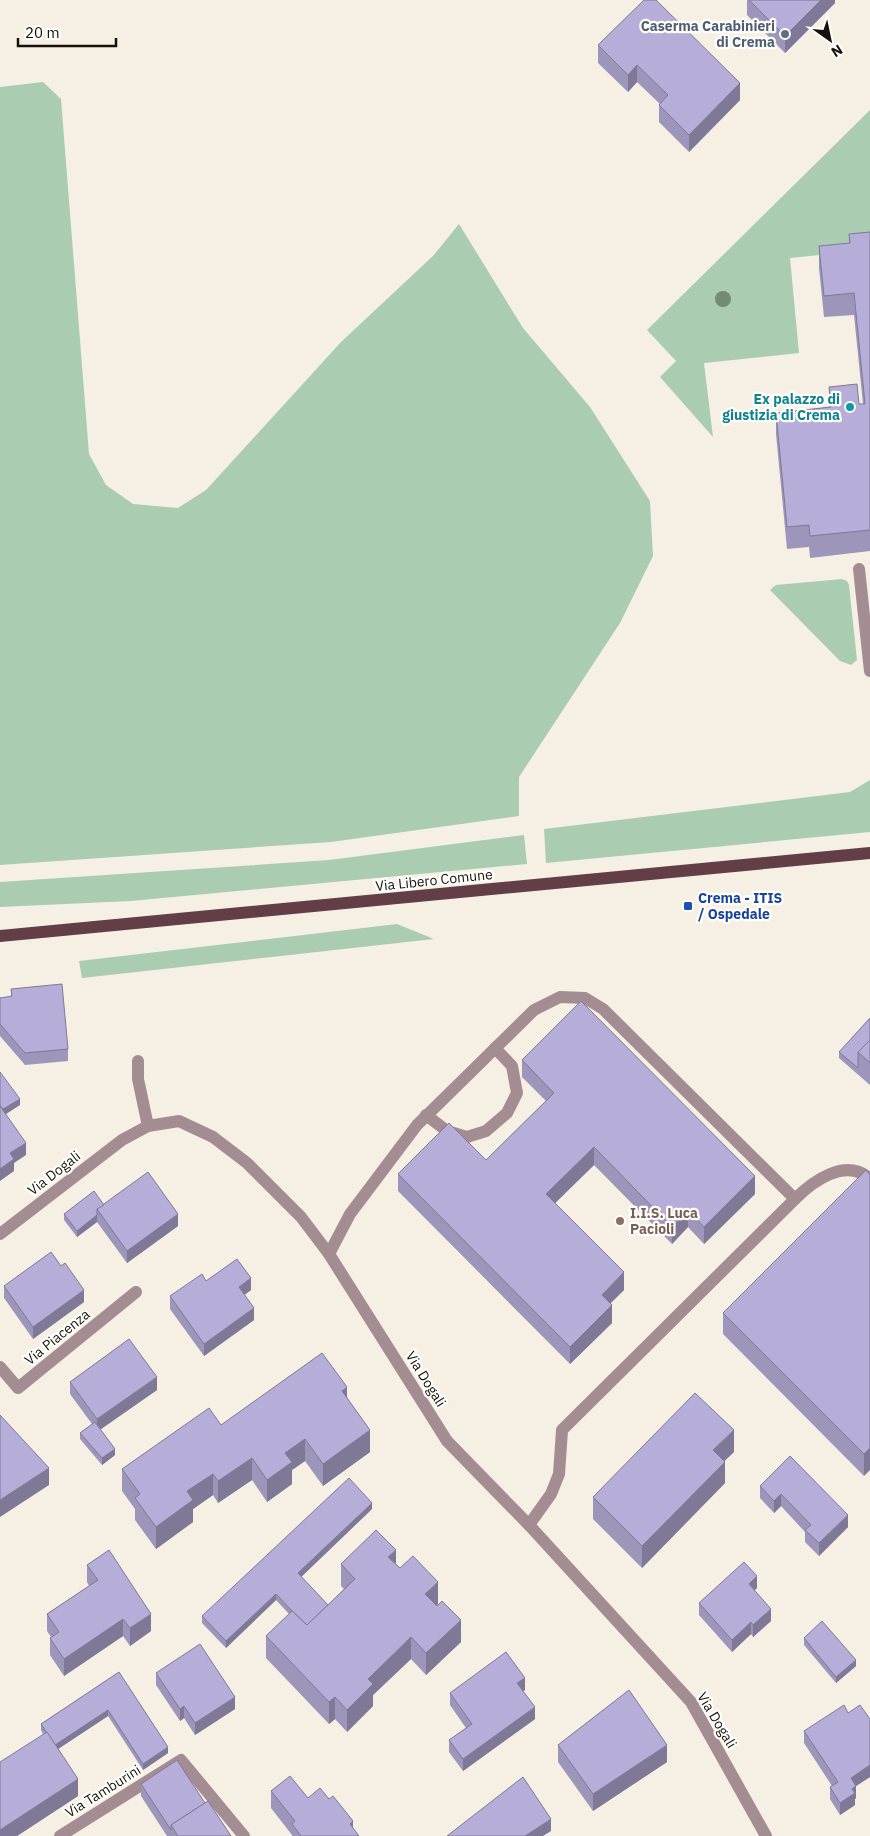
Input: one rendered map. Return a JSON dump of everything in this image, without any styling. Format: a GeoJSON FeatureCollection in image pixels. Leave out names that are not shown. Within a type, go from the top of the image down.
{"type":"FeatureCollection","features":[{"type":"Feature","properties":{"kind":"main road","name":"Via Libero Comune"},"geometry":{"type":"LineString","coordinates":[[0,936],[870,853]]}},
{"type":"Feature","properties":{"kind":"street"},"geometry":{"type":"LineString","coordinates":[[859,568],[870,671]]}},
{"type":"Feature","properties":{"kind":"street"},"geometry":{"type":"LineString","coordinates":[[329,1254],[350,1214],[426,1115],[534,1010],[560,997],[585,998],[603,1009],[795,1200]]}},
{"type":"Feature","properties":{"kind":"street"},"geometry":{"type":"LineString","coordinates":[[426,1115],[447,1131],[467,1137],[486,1131],[507,1113],[517,1093],[512,1066],[495,1048]]}},
{"type":"Feature","properties":{"kind":"street"},"geometry":{"type":"LineString","coordinates":[[138,1061],[138,1080],[148,1126]]}},
{"type":"Feature","properties":{"kind":"street","name":"Via Dogali"},"geometry":{"type":"LineString","coordinates":[[0,1234],[122,1140],[148,1126],[179,1121],[213,1137],[254,1170],[301,1217],[329,1254],[447,1441],[529,1525],[691,1702],[766,1836]]}},
{"type":"Feature","properties":{"kind":"street"},"geometry":{"type":"LineString","coordinates":[[529,1525],[551,1494],[558,1474],[562,1430],[812,1182],[836,1171],[862,1172],[870,1179]]}},
{"type":"Feature","properties":{"kind":"street","name":"Via Piacenza"},"geometry":{"type":"LineString","coordinates":[[0,1367],[18,1388],[136,1292]]}},
{"type":"Feature","properties":{"kind":"street","name":"Via Tamburini"},"geometry":{"type":"LineString","coordinates":[[60,1836],[181,1760],[244,1836]]}},
{"type":"Feature","properties":{"kind":"green space"},"geometry":{"type":"Polygon","coordinates":[[[43,82],[61,99],[89,454],[106,485],[133,504],[178,508],[206,490],[341,342],[433,256],[459,224],[523,328],[590,407],[650,501],[653,556],[620,623],[519,777],[519,816],[331,842],[0,865],[0,87],[43,82]]]}},
{"type":"Feature","properties":{"kind":"green space"},"geometry":{"type":"Polygon","coordinates":[[[870,110],[870,250],[790,258],[799,353],[704,363],[713,437],[660,377],[676,361],[647,330],[870,110]]]}},
{"type":"Feature","properties":{"kind":"green space"},"geometry":{"type":"Polygon","coordinates":[[[842,579],[847,581],[849,585],[857,660],[851,665],[840,661],[770,590],[776,585],[842,579]]]}},
{"type":"Feature","properties":{"kind":"green space"},"geometry":{"type":"Polygon","coordinates":[[[870,780],[870,832],[546,863],[544,829],[850,792],[870,780]]]}},
{"type":"Feature","properties":{"kind":"green space"},"geometry":{"type":"Polygon","coordinates":[[[524,835],[527,864],[131,901],[0,907],[0,882],[329,860],[524,835]]]}},
{"type":"Feature","properties":{"kind":"green space"},"geometry":{"type":"Polygon","coordinates":[[[397,924],[434,939],[82,978],[79,961],[397,924]]]}},
{"type":"Feature","properties":{"kind":"building"},"geometry":{"type":"Polygon","coordinates":[[[644,0],[656,0],[740,83],[689,135],[659,105],[668,95],[637,65],[628,75],[598,45],[644,0]]]}},
{"type":"Feature","properties":{"kind":"building"},"geometry":{"type":"Polygon","coordinates":[[[749,0],[821,0],[785,36],[749,0]]]}},
{"type":"Feature","properties":{"kind":"building","name":"Ex palazzo di giustizia di Crema"},"geometry":{"type":"Polygon","coordinates":[[[870,232],[870,530],[810,536],[809,525],[787,527],[776,413],[831,407],[829,387],[857,384],[859,404],[865,404],[854,293],[824,296],[819,246],[850,243],[849,234],[870,232]]]}},
{"type":"Feature","properties":{"kind":"building"},"geometry":{"type":"Polygon","coordinates":[[[62,984],[68,1049],[25,1053],[0,1024],[0,998],[12,996],[11,989],[62,984]]]}},
{"type":"Feature","properties":{"kind":"building"},"geometry":{"type":"Polygon","coordinates":[[[581,1001],[755,1176],[704,1227],[688,1210],[672,1227],[594,1147],[546,1194],[624,1272],[602,1295],[612,1305],[570,1347],[398,1174],[449,1123],[486,1160],[554,1093],[522,1060],[581,1001]]]}},
{"type":"Feature","properties":{"kind":"building"},"geometry":{"type":"Polygon","coordinates":[[[870,1018],[870,1040],[858,1052],[858,1068],[839,1052],[870,1018]]]}},
{"type":"Feature","properties":{"kind":"building"},"geometry":{"type":"Polygon","coordinates":[[[870,1040],[870,1063],[858,1052],[870,1040]]]}},
{"type":"Feature","properties":{"kind":"building"},"geometry":{"type":"Polygon","coordinates":[[[0,1072],[20,1099],[3,1109],[0,1105],[0,1072]]]}},
{"type":"Feature","properties":{"kind":"building"},"geometry":{"type":"Polygon","coordinates":[[[0,1106],[26,1143],[10,1153],[14,1159],[0,1169],[0,1106]]]}},
{"type":"Feature","properties":{"kind":"building"},"geometry":{"type":"Polygon","coordinates":[[[866,1170],[870,1175],[870,1448],[864,1454],[723,1313],[866,1170]]]}},
{"type":"Feature","properties":{"kind":"building"},"geometry":{"type":"Polygon","coordinates":[[[148,1172],[178,1214],[127,1251],[97,1209],[148,1172]]]}},
{"type":"Feature","properties":{"kind":"building"},"geometry":{"type":"Polygon","coordinates":[[[94,1191],[104,1205],[97,1209],[97,1215],[77,1231],[64,1214],[94,1191]]]}},
{"type":"Feature","properties":{"kind":"building"},"geometry":{"type":"Polygon","coordinates":[[[51,1252],[61,1266],[65,1263],[84,1290],[33,1327],[4,1286],[51,1252]]]}},
{"type":"Feature","properties":{"kind":"building"},"geometry":{"type":"Polygon","coordinates":[[[237,1259],[251,1278],[239,1287],[254,1308],[204,1344],[170,1296],[202,1274],[206,1281],[237,1259]]]}},
{"type":"Feature","properties":{"kind":"building"},"geometry":{"type":"Polygon","coordinates":[[[129,1339],[157,1377],[97,1419],[70,1382],[129,1339]]]}},
{"type":"Feature","properties":{"kind":"building"},"geometry":{"type":"Polygon","coordinates":[[[322,1353],[347,1387],[342,1391],[370,1430],[323,1464],[305,1439],[285,1453],[292,1462],[267,1480],[252,1458],[218,1481],[213,1474],[187,1491],[193,1500],[156,1527],[135,1498],[140,1494],[122,1469],[209,1408],[221,1425],[322,1353]]]}},
{"type":"Feature","properties":{"kind":"building"},"geometry":{"type":"Polygon","coordinates":[[[695,1393],[734,1430],[713,1450],[725,1462],[642,1546],[593,1497],[695,1393]]]}},
{"type":"Feature","properties":{"kind":"building"},"geometry":{"type":"Polygon","coordinates":[[[0,1415],[49,1468],[0,1500],[0,1415]]]}},
{"type":"Feature","properties":{"kind":"building"},"geometry":{"type":"Polygon","coordinates":[[[95,1422],[115,1449],[102,1458],[80,1433],[95,1422]]]}},
{"type":"Feature","properties":{"kind":"building"},"geometry":{"type":"Polygon","coordinates":[[[790,1456],[848,1515],[819,1543],[805,1530],[811,1525],[781,1494],[774,1501],[760,1486],[790,1456]]]}},
{"type":"Feature","properties":{"kind":"building"},"geometry":{"type":"Polygon","coordinates":[[[349,1478],[372,1503],[298,1573],[328,1605],[307,1625],[276,1594],[226,1641],[202,1616],[349,1478]]]}},
{"type":"Feature","properties":{"kind":"building"},"geometry":{"type":"Polygon","coordinates":[[[376,1530],[396,1550],[388,1557],[400,1568],[413,1556],[438,1582],[425,1594],[437,1606],[442,1601],[461,1620],[426,1653],[411,1637],[368,1679],[373,1684],[347,1710],[335,1697],[329,1702],[266,1636],[292,1611],[307,1625],[355,1579],[341,1564],[376,1530]]]}},
{"type":"Feature","properties":{"kind":"building"},"geometry":{"type":"Polygon","coordinates":[[[109,1550],[151,1614],[130,1628],[123,1619],[64,1659],[50,1638],[59,1632],[47,1614],[98,1580],[87,1565],[109,1550]]]}},
{"type":"Feature","properties":{"kind":"building"},"geometry":{"type":"Polygon","coordinates":[[[744,1562],[757,1576],[749,1584],[771,1609],[753,1625],[751,1622],[732,1640],[699,1603],[744,1562]]]}},
{"type":"Feature","properties":{"kind":"building"},"geometry":{"type":"Polygon","coordinates":[[[822,1621],[856,1660],[836,1677],[804,1638],[822,1621]]]}},
{"type":"Feature","properties":{"kind":"building"},"geometry":{"type":"Polygon","coordinates":[[[200,1644],[235,1697],[195,1723],[184,1706],[180,1709],[156,1673],[200,1644]]]}},
{"type":"Feature","properties":{"kind":"building"},"geometry":{"type":"Polygon","coordinates":[[[506,1652],[525,1678],[517,1683],[535,1707],[463,1759],[449,1740],[472,1724],[450,1693],[506,1652]]]}},
{"type":"Feature","properties":{"kind":"building"},"geometry":{"type":"Polygon","coordinates":[[[119,1672],[168,1747],[143,1764],[108,1710],[55,1745],[41,1724],[119,1672]]]}},
{"type":"Feature","properties":{"kind":"building"},"geometry":{"type":"Polygon","coordinates":[[[629,1690],[667,1745],[593,1794],[558,1745],[629,1690]]]}},
{"type":"Feature","properties":{"kind":"building"},"geometry":{"type":"Polygon","coordinates":[[[844,1705],[848,1713],[860,1705],[870,1719],[870,1765],[851,1778],[856,1786],[852,1789],[855,1793],[840,1803],[830,1787],[838,1782],[804,1731],[844,1705]]]}},
{"type":"Feature","properties":{"kind":"building"},"geometry":{"type":"Polygon","coordinates":[[[47,1732],[78,1779],[0,1830],[0,1762],[47,1732]]]}},
{"type":"Feature","properties":{"kind":"building"},"geometry":{"type":"Polygon","coordinates":[[[177,1760],[205,1803],[171,1825],[171,1830],[141,1784],[177,1760]]]}},
{"type":"Feature","properties":{"kind":"building"},"geometry":{"type":"Polygon","coordinates":[[[290,1776],[308,1798],[320,1788],[329,1799],[333,1796],[353,1821],[350,1824],[359,1836],[301,1836],[292,1824],[295,1821],[271,1791],[290,1776]]]}},
{"type":"Feature","properties":{"kind":"building"},"geometry":{"type":"Polygon","coordinates":[[[523,1777],[551,1819],[525,1836],[447,1836],[523,1777]]]}},
{"type":"Feature","properties":{"kind":"building"},"geometry":{"type":"Polygon","coordinates":[[[208,1801],[231,1836],[178,1836],[171,1825],[208,1801]]]}},
{"type":"Feature","properties":{"kind":"place","name":"Caserma Carabinieri di Crema"},"geometry":{"type":"Point","coordinates":[785,34]}},
{"type":"Feature","properties":{"kind":"place","name":"Ex palazzo di giustizia di Crema"},"geometry":{"type":"Point","coordinates":[850,407]}},
{"type":"Feature","properties":{"kind":"place","name":"Crema - ITIS / Ospedale"},"geometry":{"type":"Point","coordinates":[688,906]}},
{"type":"Feature","properties":{"kind":"place","name":"I.I.S. Luca Pacioli"},"geometry":{"type":"Point","coordinates":[620,1221]}}]}
